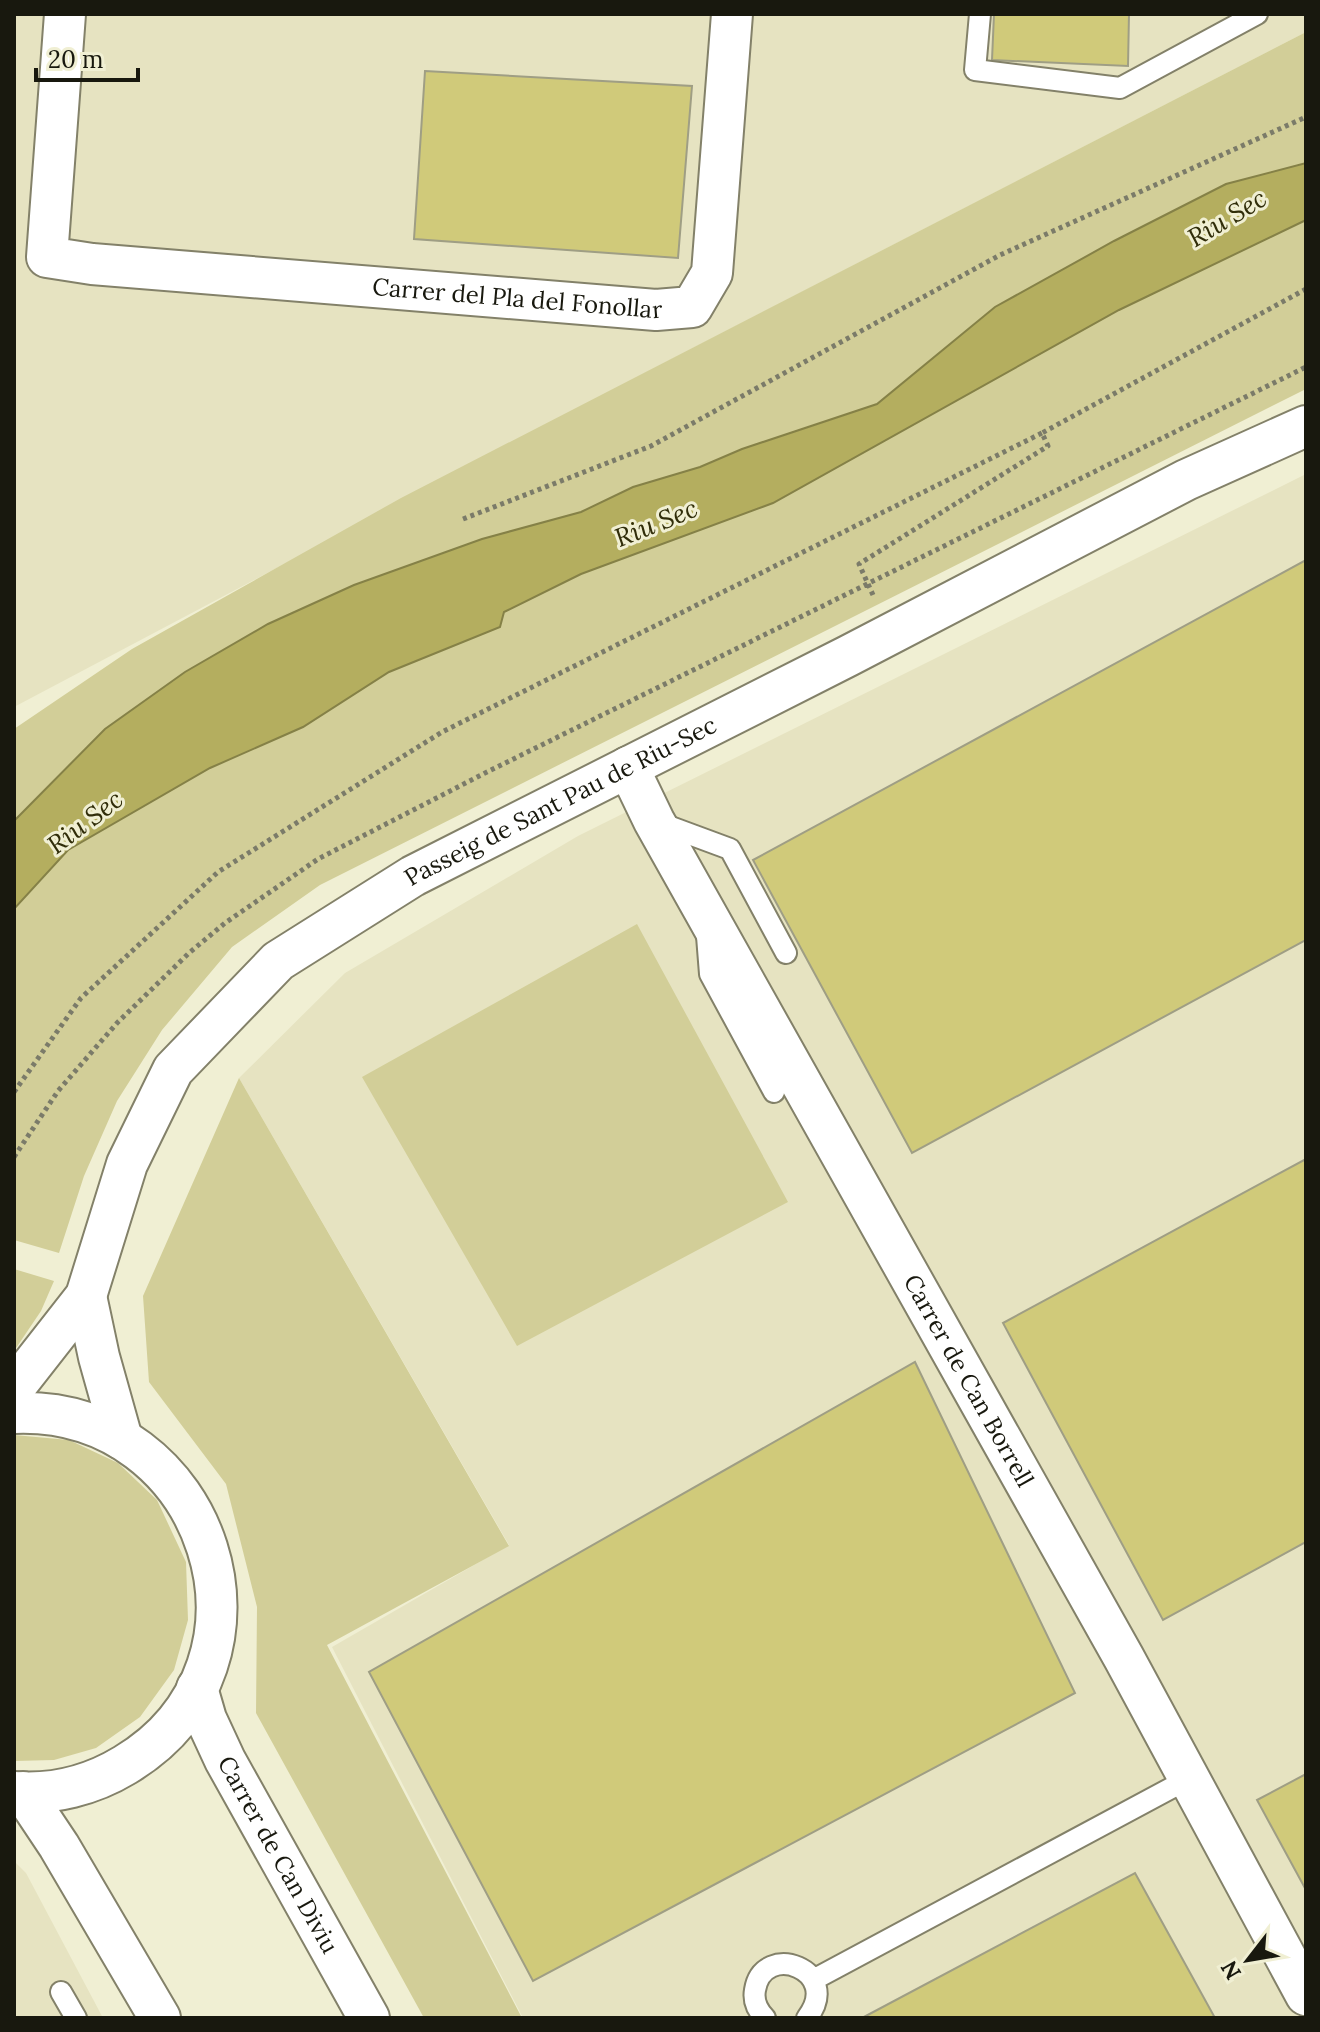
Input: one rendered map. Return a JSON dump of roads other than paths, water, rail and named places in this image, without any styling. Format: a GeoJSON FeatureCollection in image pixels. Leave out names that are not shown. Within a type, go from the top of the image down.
{"type":"FeatureCollection","features":[{"type":"Feature","properties":{"kind":"street","name":"Carrer del Pla del Fonollar"},"geometry":{"type":"LineString","coordinates":[[65,14],[30,256],[92,264],[641,309],[692,307],[712,273],[732,14]]}},
{"type":"Feature","properties":{"kind":"street","name":"Passeig de Sant Pau de Riu-Sec"},"geometry":{"type":"LineString","coordinates":[[14,1388],[86,1296],[127,1164],[173,1070],[278,961],[413,876],[1186,480],[1306,426]]}},
{"type":"Feature","properties":{"kind":"street","name":"Carrer de Can Borrell"},"geometry":{"type":"LineString","coordinates":[[628,767],[654,821],[1190,1778],[1306,1995]]}},
{"type":"Feature","properties":{"kind":"street"},"geometry":{"type":"LineString","coordinates":[[86,1296],[122,1439]]}},
{"type":"Feature","properties":{"kind":"street"},"geometry":{"type":"LineString","coordinates":[[14,1413],[43,1413],[76,1419],[122,1439],[168,1476],[191,1509],[207,1545],[215,1585],[215,1627],[205,1668],[197,1688],[163,1735],[149,1749],[99,1779],[62,1789],[18,1792]]}},
{"type":"Feature","properties":{"kind":"street","name":"Carrer de Can Diviu"},"geometry":{"type":"LineString","coordinates":[[197,1688],[206,1719],[225,1760],[369,2018]]}},
{"type":"Feature","properties":{"kind":"street"},"geometry":{"type":"LineString","coordinates":[[18,1792],[59,1846],[160,2018]]}},
{"type":"Feature","properties":{"kind":"lane"},"geometry":{"type":"LineString","coordinates":[[980,14],[975,70],[1120,88],[1257,14]]}},
{"type":"Feature","properties":{"kind":"lane"},"geometry":{"type":"LineString","coordinates":[[654,821],[730,849],[786,953]]}},
{"type":"Feature","properties":{"kind":"lane"},"geometry":{"type":"LineString","coordinates":[[705,908],[710,974],[774,1092]]}},
{"type":"Feature","properties":{"kind":"lane"},"geometry":{"type":"LineString","coordinates":[[813,1980],[1190,1778]]}},
{"type":"Feature","properties":{"kind":"lane"},"geometry":{"type":"LineString","coordinates":[[765,2018],[756,2006],[756,1985],[768,1969],[788,1963],[806,1971],[817,1989],[816,2000],[807,2018]]}},
{"type":"Feature","properties":{"kind":"lane"},"geometry":{"type":"LineString","coordinates":[[61,1992],[76,2018]]}},
{"type":"Feature","properties":{"kind":"water","name":"Riu Sec"},"geometry":{"type":"Polygon","coordinates":[[[1306,163],[1306,220],[1119,310],[773,503],[581,574],[504,612],[500,627],[389,672],[303,727],[210,768],[68,850],[14,909],[14,821],[105,729],[185,672],[268,624],[354,585],[482,539],[581,512],[633,487],[700,467],[742,449],[877,404],[995,307],[1226,184],[1306,163]]]}}]}
